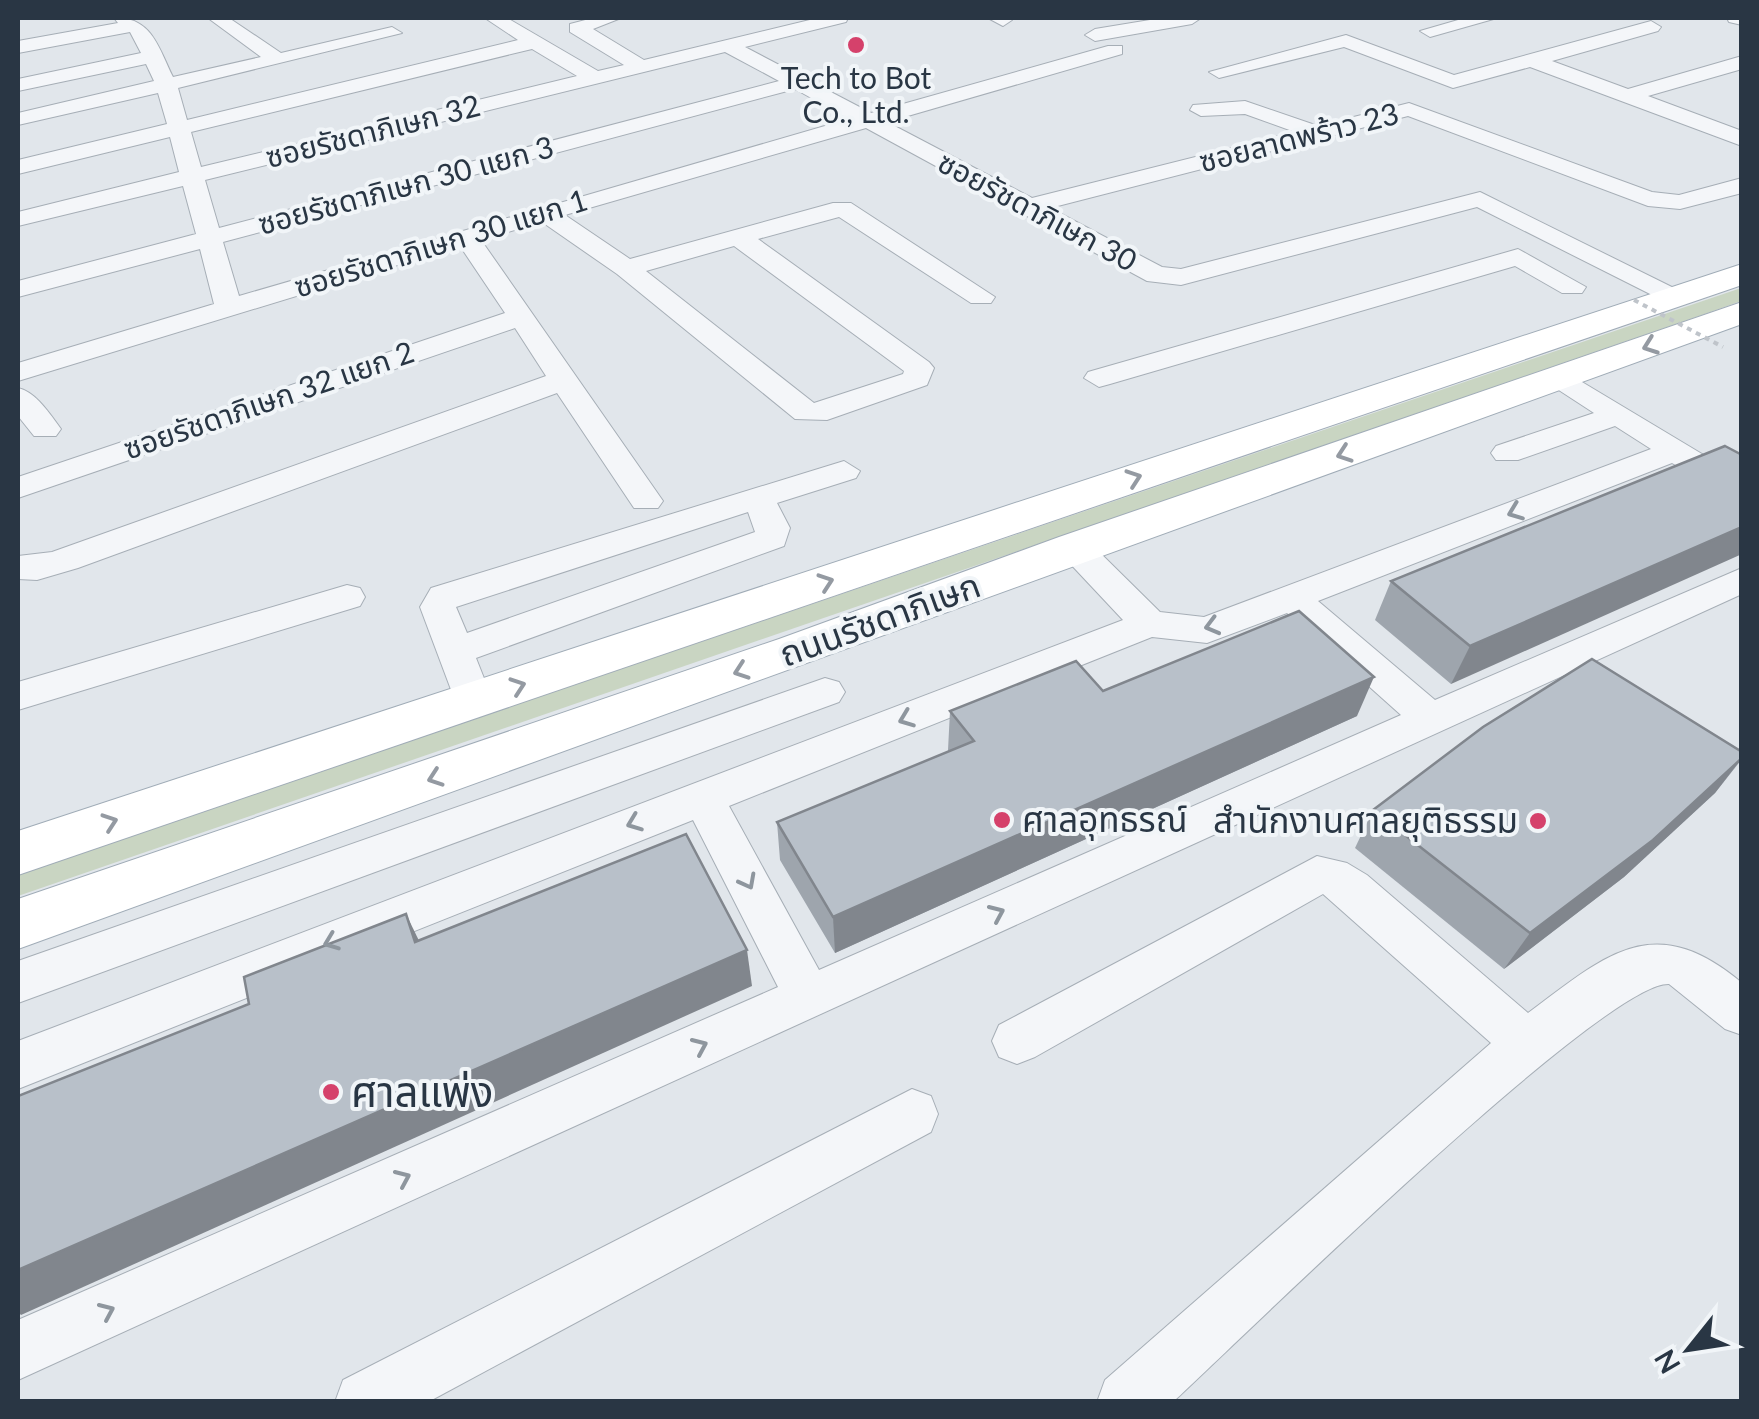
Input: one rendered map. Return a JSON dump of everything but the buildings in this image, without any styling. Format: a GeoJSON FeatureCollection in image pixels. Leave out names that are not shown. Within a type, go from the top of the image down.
{"type":"FeatureCollection","features":[{"type":"Feature","properties":{"kind":"main road","name":"ถนนรัชดาภิเษก"},"geometry":{"type":"LineString","coordinates":[[18,854],[1655,298],[1742,274]]}},
{"type":"Feature","properties":{"kind":"main road","name":"ถนนรัชดาภิเษก"},"geometry":{"type":"LineString","coordinates":[[18,924],[796,651],[1074,548],[1562,379],[1732,329]]}},
{"type":"Feature","properties":{"kind":"street"},"geometry":{"type":"LineString","coordinates":[[217,18],[278,60]]}},
{"type":"Feature","properties":{"kind":"street"},"geometry":{"type":"LineString","coordinates":[[494,18],[595,78]]}},
{"type":"Feature","properties":{"kind":"street"},"geometry":{"type":"LineString","coordinates":[[612,18],[584,20],[577,28],[642,67]]}},
{"type":"Feature","properties":{"kind":"street","name":"ซอยรัชดาภิเษก 32"},"geometry":{"type":"LineString","coordinates":[[18,219],[838,18]]}},
{"type":"Feature","properties":{"kind":"street"},"geometry":{"type":"LineString","coordinates":[[1095,36],[1192,18]]}},
{"type":"Feature","properties":{"kind":"street"},"geometry":{"type":"LineString","coordinates":[[1430,32],[1488,18]]}},
{"type":"Feature","properties":{"kind":"street"},"geometry":{"type":"LineString","coordinates":[[18,47],[128,22],[155,56],[167,86],[189,176],[230,308]]}},
{"type":"Feature","properties":{"kind":"street"},"geometry":{"type":"LineString","coordinates":[[18,23],[39,43]]}},
{"type":"Feature","properties":{"kind":"street","name":"ซอยลาดพร้าว 23"},"geometry":{"type":"LineString","coordinates":[[1219,72],[1346,40],[1453,82],[1651,27]]}},
{"type":"Feature","properties":{"kind":"street"},"geometry":{"type":"LineString","coordinates":[[18,118],[392,33]]}},
{"type":"Feature","properties":{"kind":"street"},"geometry":{"type":"LineString","coordinates":[[252,42],[288,34]]}},
{"type":"Feature","properties":{"kind":"street"},"geometry":{"type":"LineString","coordinates":[[18,167],[536,42]]}},
{"type":"Feature","properties":{"kind":"street","name":"ซอยรัชดาภิเษก 30"},"geometry":{"type":"LineString","coordinates":[[729,46],[1023,208],[1156,276],[1168,278],[1480,199],[1574,171]]}},
{"type":"Feature","properties":{"kind":"street","name":"ซอยรัชดาภิเษก 30 แยก 1"},"geometry":{"type":"LineString","coordinates":[[18,372],[466,236],[1115,50]]}},
{"type":"Feature","properties":{"kind":"street"},"geometry":{"type":"LineString","coordinates":[[18,86],[155,56]]}},
{"type":"Feature","properties":{"kind":"street"},"geometry":{"type":"LineString","coordinates":[[1350,64],[1384,56]]}},
{"type":"Feature","properties":{"kind":"street"},"geometry":{"type":"LineString","coordinates":[[1531,60],[1742,138]]}},
{"type":"Feature","properties":{"kind":"street"},"geometry":{"type":"LineString","coordinates":[[1627,96],[1742,62]]}},
{"type":"Feature","properties":{"kind":"street","name":"ซอยรัชดาภิเษก 30 แยก 3"},"geometry":{"type":"LineString","coordinates":[[18,289],[795,83]]}},
{"type":"Feature","properties":{"kind":"street"},"geometry":{"type":"LineString","coordinates":[[1201,110],[1229,102],[1256,113],[1270,113],[1316,133]]}},
{"type":"Feature","properties":{"kind":"street","name":"ซอยลาดพร้าว 23"},"geometry":{"type":"LineString","coordinates":[[1023,208],[1409,108],[1665,203],[1742,184]]}},
{"type":"Feature","properties":{"kind":"street"},"geometry":{"type":"LineString","coordinates":[[1480,199],[1568,242],[1655,298]]}},
{"type":"Feature","properties":{"kind":"street"},"geometry":{"type":"LineString","coordinates":[[626,268],[842,208],[981,298]]}},
{"type":"Feature","properties":{"kind":"street"},"geometry":{"type":"LineString","coordinates":[[545,213],[626,268],[806,412],[816,413],[916,379],[919,368],[738,236]]}},
{"type":"Feature","properties":{"kind":"street"},"geometry":{"type":"LineString","coordinates":[[466,236],[646,501]]}},
{"type":"Feature","properties":{"kind":"street"},"geometry":{"type":"LineString","coordinates":[[1098,378],[1568,242]]}},
{"type":"Feature","properties":{"kind":"street"},"geometry":{"type":"LineString","coordinates":[[1518,257],[1572,288]]}},
{"type":"Feature","properties":{"kind":"street","name":"ซอยรัชดาภิเษก 32 แยก 2"},"geometry":{"type":"LineString","coordinates":[[18,488],[521,317]]}},
{"type":"Feature","properties":{"kind":"street"},"geometry":{"type":"LineString","coordinates":[[1562,379],[1742,494]]}},
{"type":"Feature","properties":{"kind":"street"},"geometry":{"type":"LineString","coordinates":[[18,566],[37,568],[64,560],[564,380]]}},
{"type":"Feature","properties":{"kind":"street"},"geometry":{"type":"LineString","coordinates":[[18,397],[45,429]]}},
{"type":"Feature","properties":{"kind":"street"},"geometry":{"type":"LineString","coordinates":[[1562,494],[1507,454],[1616,416]]}},
{"type":"Feature","properties":{"kind":"street"},"geometry":{"type":"LineString","coordinates":[[18,1065],[1149,624],[1207,630],[1672,452]]}},
{"type":"Feature","properties":{"kind":"street"},"geometry":{"type":"LineString","coordinates":[[473,701],[438,607],[444,597],[844,471]]}},
{"type":"Feature","properties":{"kind":"street"},"geometry":{"type":"LineString","coordinates":[[454,652],[772,538],[774,528],[757,498]]}},
{"type":"Feature","properties":{"kind":"street"},"geometry":{"type":"LineString","coordinates":[[1074,548],[1149,624]]}},
{"type":"Feature","properties":{"kind":"street"},"geometry":{"type":"LineString","coordinates":[[18,1350],[1742,580]]}},
{"type":"Feature","properties":{"kind":"street"},"geometry":{"type":"LineString","coordinates":[[18,696],[346,597]]}},
{"type":"Feature","properties":{"kind":"street"},"geometry":{"type":"LineString","coordinates":[[1292,598],[1430,719]]}},
{"type":"Feature","properties":{"kind":"street"},"geometry":{"type":"LineString","coordinates":[[796,651],[856,738]]}},
{"type":"Feature","properties":{"kind":"street"},"geometry":{"type":"LineString","coordinates":[[18,982],[825,692]]}},
{"type":"Feature","properties":{"kind":"street"},"geometry":{"type":"LineString","coordinates":[[702,796],[808,998]]}},
{"type":"Feature","properties":{"kind":"street"},"geometry":{"type":"LineString","coordinates":[[1017,1041],[1318,875],[1330,876],[1351,888],[1527,1043]]}},
{"type":"Feature","properties":{"kind":"street"},"geometry":{"type":"LineString","coordinates":[[1127,1402],[1527,1043],[1647,962],[1664,962],[1690,972],[1742,1013]]}},
{"type":"Feature","properties":{"kind":"street"},"geometry":{"type":"LineString","coordinates":[[365,1402],[912,1114]]}},
{"type":"Feature","properties":{"kind":"path"},"geometry":{"type":"LineString","coordinates":[[1655,298],[1732,329]]}},
{"type":"Feature","properties":{"kind":"green space"},"geometry":{"type":"Polygon","coordinates":[[[1741,288],[1741,301],[1702,315],[18,896],[18,874],[1741,288]]]}},
{"type":"Feature","properties":{"kind":"place","name":"Tech to Bot Co., Ltd."},"geometry":{"type":"Point","coordinates":[856,45]}},
{"type":"Feature","properties":{"kind":"place","name":"ศาลอุทธรณ์"},"geometry":{"type":"Point","coordinates":[1002,820]}},
{"type":"Feature","properties":{"kind":"place","name":"สำนักงานศาลยุติธรรม"},"geometry":{"type":"Point","coordinates":[1538,821]}},
{"type":"Feature","properties":{"kind":"place","name":"ศาลแพ่ง"},"geometry":{"type":"Point","coordinates":[331,1092]}}]}
